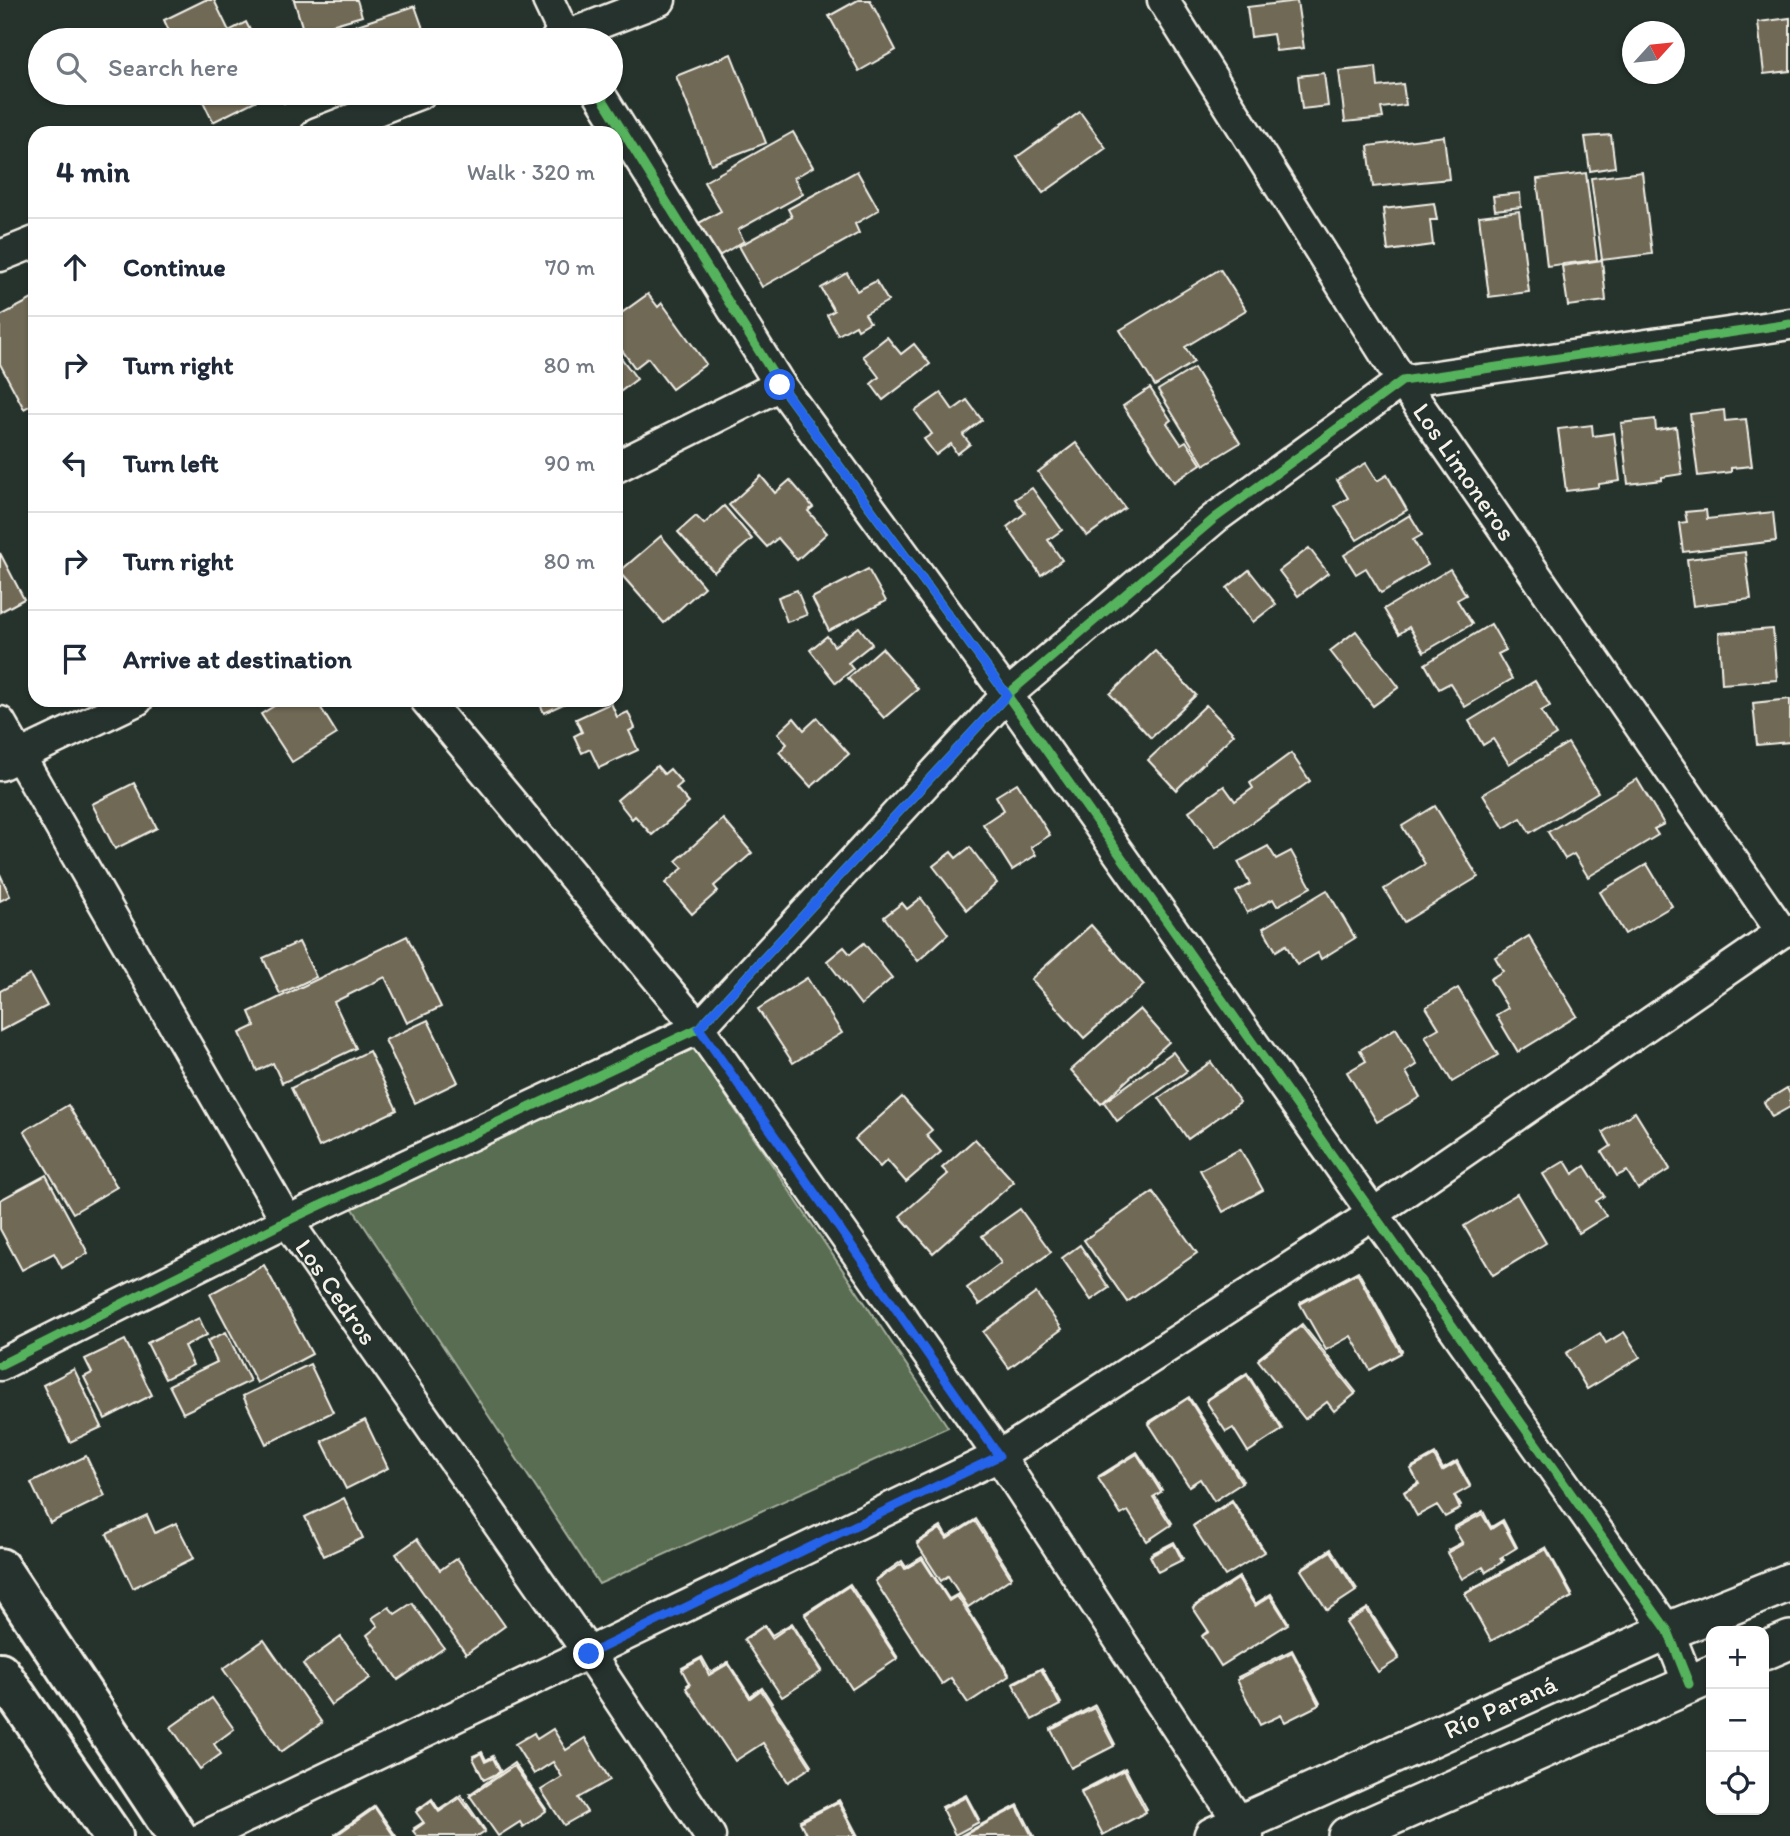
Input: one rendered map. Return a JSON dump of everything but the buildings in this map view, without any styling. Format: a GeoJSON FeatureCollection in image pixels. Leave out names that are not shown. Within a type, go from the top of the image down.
{"type":"FeatureCollection","features":[{"type":"Feature","properties":{"kind":"main road"},"geometry":{"type":"LineString","coordinates":[[0,1568],[177,1836]]}},
{"type":"Feature","properties":{"kind":"main road"},"geometry":{"type":"LineString","coordinates":[[0,1672],[113,1836]]}},
{"type":"Feature","properties":{"kind":"street"},"geometry":{"type":"LineString","coordinates":[[548,0],[559,28]]}},
{"type":"Feature","properties":{"kind":"street"},"geometry":{"type":"LineString","coordinates":[[590,28],[660,0]]}},
{"type":"Feature","properties":{"kind":"street","name":"Los Limoneros"},"geometry":{"type":"LineString","coordinates":[[1164,0],[1402,382],[1786,931]]}},
{"type":"Feature","properties":{"kind":"street"},"geometry":{"type":"LineString","coordinates":[[335,126],[390,105]]}},
{"type":"Feature","properties":{"kind":"street"},"geometry":{"type":"LineString","coordinates":[[606,105],[619,126]]}},
{"type":"Feature","properties":{"kind":"street"},"geometry":{"type":"LineString","coordinates":[[623,132],[780,385],[1007,695],[1700,1680],[1347,1836]]}},
{"type":"Feature","properties":{"kind":"street"},"geometry":{"type":"LineString","coordinates":[[0,256],[28,245]]}},
{"type":"Feature","properties":{"kind":"street"},"geometry":{"type":"LineString","coordinates":[[0,1365],[287,1221],[699,1028],[1007,695],[1215,518],[1402,382],[1790,324]]}},
{"type":"Feature","properties":{"kind":"street"},"geometry":{"type":"LineString","coordinates":[[623,464],[780,385]]}},
{"type":"Feature","properties":{"kind":"street"},"geometry":{"type":"LineString","coordinates":[[10,760],[122,707]]}},
{"type":"Feature","properties":{"kind":"street"},"geometry":{"type":"LineString","coordinates":[[432,707],[699,1028],[999,1456],[1234,1832]]}},
{"type":"Feature","properties":{"kind":"street","name":"Los Cedros"},"geometry":{"type":"LineString","coordinates":[[0,722],[10,760],[287,1221],[589,1654],[710,1836]]}},
{"type":"Feature","properties":{"kind":"street"},"geometry":{"type":"LineString","coordinates":[[206,1836],[999,1456],[1373,1214],[1786,931]]}},
{"type":"Feature","properties":{"kind":"street","name":"Río Paraná"},"geometry":{"type":"LineString","coordinates":[[1234,1832],[1668,1631],[1790,1581]]}},
{"type":"Feature","properties":{"kind":"street"},"geometry":{"type":"LineString","coordinates":[[1769,1649],[1790,1640]]}},
{"type":"Feature","properties":{"kind":"green space"},"geometry":{"type":"Polygon","coordinates":[[[675,1020],[948,1427],[599,1584],[336,1183],[675,1020]]]}},
{"type":"Feature","properties":{"kind":"cycle path"},"geometry":{"type":"LineString","coordinates":[[606,105],[619,126]]}},
{"type":"Feature","properties":{"kind":"cycle path"},"geometry":{"type":"LineString","coordinates":[[623,132],[780,385],[1007,695],[1668,1631],[1689,1684]]}},
{"type":"Feature","properties":{"kind":"cycle path"},"geometry":{"type":"LineString","coordinates":[[0,1365],[287,1221],[699,1028],[1007,695],[1215,518],[1402,381],[1790,324]]}},
{"type":"Feature","properties":{"kind":"route"},"geometry":{"type":"LineString","coordinates":[[589,1654],[999,1456],[699,1028],[1007,695],[780,385]]}}]}
